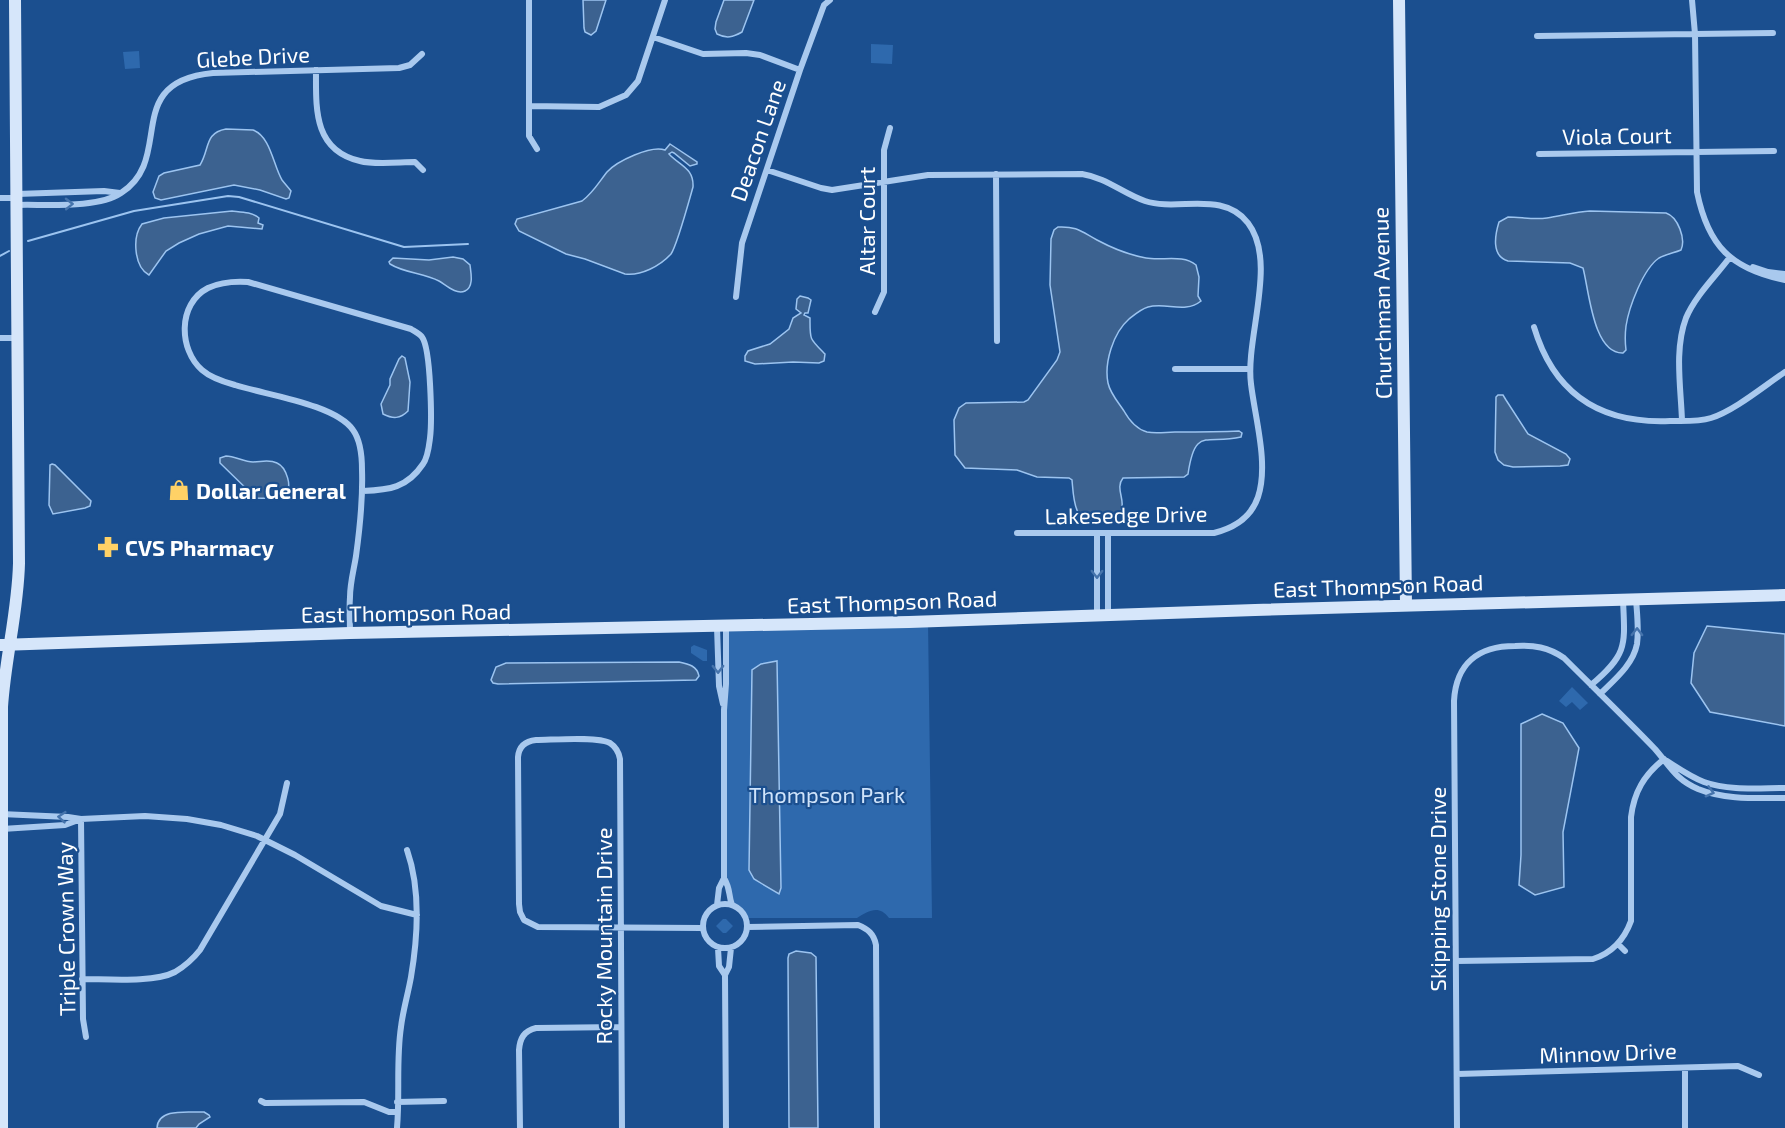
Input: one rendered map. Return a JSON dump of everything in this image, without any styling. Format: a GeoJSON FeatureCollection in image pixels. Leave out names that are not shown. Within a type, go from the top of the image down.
{"type":"FeatureCollection","features":[{"type":"Feature","properties":{"kind":"main road"},"geometry":{"type":"LineString","coordinates":[[2,1128],[3,695],[5,645],[15,607],[18,572],[15,0]]}},
{"type":"Feature","properties":{"kind":"main road","name":"Churchman Avenue"},"geometry":{"type":"LineString","coordinates":[[1399,0],[1406,605]]}},
{"type":"Feature","properties":{"kind":"main road","name":"East Thompson Road"},"geometry":{"type":"LineString","coordinates":[[5,645],[350,633],[722,627],[1785,595]]}},
{"type":"Feature","properties":{"kind":"street"},"geometry":{"type":"LineString","coordinates":[[530,0],[529,135],[537,149]]}},
{"type":"Feature","properties":{"kind":"street"},"geometry":{"type":"LineString","coordinates":[[529,105],[599,107],[626,95],[638,81],[665,0]]}},
{"type":"Feature","properties":{"kind":"street","name":"Deacon Lane"},"geometry":{"type":"LineString","coordinates":[[736,297],[742,243],[800,70],[824,5],[830,0]]}},
{"type":"Feature","properties":{"kind":"street"},"geometry":{"type":"LineString","coordinates":[[1692,0],[1695,34],[1696,192],[1702,217],[1714,241],[1730,257],[1745,268],[1764,276],[1785,280]]}},
{"type":"Feature","properties":{"kind":"street"},"geometry":{"type":"LineString","coordinates":[[1538,36],[1773,33]]}},
{"type":"Feature","properties":{"kind":"street"},"geometry":{"type":"LineString","coordinates":[[653,37],[703,54],[760,55],[800,70]]}},
{"type":"Feature","properties":{"kind":"street","name":"Glebe Drive"},"geometry":{"type":"LineString","coordinates":[[121,193],[135,180],[145,163],[158,103],[171,86],[191,76],[399,68],[410,65],[422,54]]}},
{"type":"Feature","properties":{"kind":"street"},"geometry":{"type":"LineString","coordinates":[[316,70],[317,114],[324,136],[331,145],[338,151],[362,162],[415,162],[423,170]]}},
{"type":"Feature","properties":{"kind":"street","name":"Altar Court"},"geometry":{"type":"LineString","coordinates":[[875,312],[884,292],[884,150],[890,128]]}},
{"type":"Feature","properties":{"kind":"street","name":"Viola Court"},"geometry":{"type":"LineString","coordinates":[[1539,154],[1774,151]]}},
{"type":"Feature","properties":{"kind":"street"},"geometry":{"type":"LineString","coordinates":[[767,170],[832,190],[928,176],[996,174],[997,340]]}},
{"type":"Feature","properties":{"kind":"street","name":"Lakesedge Drive"},"geometry":{"type":"LineString","coordinates":[[996,174],[1082,174],[1104,180],[1145,201],[1160,204],[1215,204],[1230,208],[1243,217],[1254,231],[1260,253],[1259,298],[1250,369],[1260,439],[1261,480],[1257,501],[1247,515],[1233,526],[1214,532],[1017,533]]}},
{"type":"Feature","properties":{"kind":"street"},"geometry":{"type":"LineString","coordinates":[[16,199],[104,191],[121,193]]}},
{"type":"Feature","properties":{"kind":"street"},"geometry":{"type":"LineString","coordinates":[[0,198],[96,202],[121,193]]}},
{"type":"Feature","properties":{"kind":"street"},"geometry":{"type":"LineString","coordinates":[[1730,257],[1768,272],[1785,274]]}},
{"type":"Feature","properties":{"kind":"street"},"geometry":{"type":"LineString","coordinates":[[1682,421],[1680,354],[1681,338],[1687,316],[1730,257]]}},
{"type":"Feature","properties":{"kind":"street"},"geometry":{"type":"LineString","coordinates":[[350,633],[350,596],[363,490],[360,445],[353,430],[342,419],[326,410],[221,381],[203,371],[192,358],[184,339],[184,321],[192,303],[206,289],[228,281],[248,282],[411,329],[422,337],[429,364],[431,435],[424,463],[413,476],[389,490],[363,490]]}},
{"type":"Feature","properties":{"kind":"street"},"geometry":{"type":"LineString","coordinates":[[1534,327],[1539,345],[1552,369],[1567,387],[1595,408],[1630,420],[1656,422],[1709,419],[1723,414],[1785,372]]}},
{"type":"Feature","properties":{"kind":"street"},"geometry":{"type":"LineString","coordinates":[[0,338],[17,338]]}},
{"type":"Feature","properties":{"kind":"street"},"geometry":{"type":"LineString","coordinates":[[1175,369],[1250,369]]}},
{"type":"Feature","properties":{"kind":"street"},"geometry":{"type":"LineString","coordinates":[[1097,533],[1103,615]]}},
{"type":"Feature","properties":{"kind":"street"},"geometry":{"type":"LineString","coordinates":[[1103,615],[1108,533]]}},
{"type":"Feature","properties":{"kind":"street"},"geometry":{"type":"LineString","coordinates":[[1623,600],[1624,642],[1611,668],[1591,685],[1664,759],[1684,773],[1719,786],[1785,788]]}},
{"type":"Feature","properties":{"kind":"street"},"geometry":{"type":"LineString","coordinates":[[1600,694],[1626,667],[1635,652],[1637,645],[1636,600]]}},
{"type":"Feature","properties":{"kind":"street"},"geometry":{"type":"LineString","coordinates":[[717,905],[719,888],[724,878],[724,710],[718,686],[722,627]]}},
{"type":"Feature","properties":{"kind":"street","name":"Skipping Stone Drive"},"geometry":{"type":"LineString","coordinates":[[1457,1128],[1454,701],[1458,677],[1474,657],[1495,647],[1531,645],[1543,647],[1564,658],[1591,685]]}},
{"type":"Feature","properties":{"kind":"street"},"geometry":{"type":"LineString","coordinates":[[1616,660],[1626,667]]}},
{"type":"Feature","properties":{"kind":"street","name":"Rocky Mountain Drive"},"geometry":{"type":"LineString","coordinates":[[620,927],[538,927],[524,920],[519,908],[518,757],[520,749],[525,744],[536,740],[600,740],[613,745],[620,759],[622,1128]]}},
{"type":"Feature","properties":{"kind":"street"},"geometry":{"type":"LineString","coordinates":[[1456,961],[1593,959],[1605,955],[1618,944],[1628,930],[1631,921],[1632,805],[1641,782],[1664,759]]}},
{"type":"Feature","properties":{"kind":"street"},"geometry":{"type":"LineString","coordinates":[[1664,759],[1678,777],[1697,789],[1712,794],[1731,797],[1785,798]]}},
{"type":"Feature","properties":{"kind":"street"},"geometry":{"type":"LineString","coordinates":[[82,979],[155,978],[174,973],[189,963],[200,950],[280,814],[287,783]]}},
{"type":"Feature","properties":{"kind":"street"},"geometry":{"type":"LineString","coordinates":[[1,820],[145,816],[186,819],[221,825],[265,840],[295,855],[381,906],[417,915]]}},
{"type":"Feature","properties":{"kind":"street"},"geometry":{"type":"LineString","coordinates":[[1,820],[65,825],[81,819]]}},
{"type":"Feature","properties":{"kind":"street","name":"Triple Crown Way"},"geometry":{"type":"LineString","coordinates":[[81,819],[82,1019],[86,1037]]}},
{"type":"Feature","properties":{"kind":"street"},"geometry":{"type":"LineString","coordinates":[[397,1128],[401,1026],[415,950],[417,915],[414,869],[407,850]]}},
{"type":"Feature","properties":{"kind":"street"},"geometry":{"type":"LineString","coordinates":[[724,878],[730,887],[732,905],[743,914],[747,927],[742,941],[731,948],[718,948],[708,941],[702,928],[705,916],[717,905],[732,905]]}},
{"type":"Feature","properties":{"kind":"street"},"geometry":{"type":"LineString","coordinates":[[747,927],[858,925],[870,931],[874,937],[876,945],[877,1128]]}},
{"type":"Feature","properties":{"kind":"street"},"geometry":{"type":"LineString","coordinates":[[620,927],[702,928]]}},
{"type":"Feature","properties":{"kind":"street"},"geometry":{"type":"LineString","coordinates":[[1618,944],[1625,951]]}},
{"type":"Feature","properties":{"kind":"street"},"geometry":{"type":"LineString","coordinates":[[718,948],[720,966],[724,975],[726,1128]]}},
{"type":"Feature","properties":{"kind":"street"},"geometry":{"type":"LineString","coordinates":[[724,975],[729,967],[731,948]]}},
{"type":"Feature","properties":{"kind":"street"},"geometry":{"type":"LineString","coordinates":[[520,1128],[519,1050],[521,1038],[525,1032],[536,1028],[621,1027]]}},
{"type":"Feature","properties":{"kind":"street","name":"Minnow Drive"},"geometry":{"type":"LineString","coordinates":[[1457,1074],[1738,1066],[1759,1075]]}},
{"type":"Feature","properties":{"kind":"street"},"geometry":{"type":"LineString","coordinates":[[1685,1068],[1685,1128]]}},
{"type":"Feature","properties":{"kind":"street"},"geometry":{"type":"LineString","coordinates":[[261,1101],[265,1103],[364,1102],[389,1112],[397,1112]]}},
{"type":"Feature","properties":{"kind":"street"},"geometry":{"type":"LineString","coordinates":[[397,1101],[444,1101]]}},
{"type":"Feature","properties":{"kind":"green space"},"geometry":{"type":"Polygon","coordinates":[[[871,44],[893,45],[892,64],[871,63],[871,44]]]}},
{"type":"Feature","properties":{"kind":"green space"},"geometry":{"type":"Polygon","coordinates":[[[139,51],[140,68],[125,69],[123,52],[139,51]]]}},
{"type":"Feature","properties":{"kind":"green space","name":"Thompson Park"},"geometry":{"type":"Polygon","coordinates":[[[928,621],[932,918],[889,918],[881,911],[873,910],[857,918],[746,918],[732,905],[724,878],[726,627],[928,621]]]}},
{"type":"Feature","properties":{"kind":"green space"},"geometry":{"type":"Polygon","coordinates":[[[694,645],[707,650],[707,661],[691,653],[691,647],[694,645]]]}},
{"type":"Feature","properties":{"kind":"green space"},"geometry":{"type":"Polygon","coordinates":[[[1572,687],[1588,703],[1580,710],[1572,702],[1566,707],[1559,701],[1572,687]]]}},
{"type":"Feature","properties":{"kind":"green space"},"geometry":{"type":"Polygon","coordinates":[[[723,919],[733,926],[726,933],[716,926],[723,919]]]}},
{"type":"Feature","properties":{"kind":"shaded area"},"geometry":{"type":"Polygon","coordinates":[[[583,0],[606,0],[596,31],[591,35],[585,32],[584,28],[583,0]]]}},
{"type":"Feature","properties":{"kind":"shaded area"},"geometry":{"type":"Polygon","coordinates":[[[724,0],[754,0],[742,32],[730,37],[717,34],[715,29],[724,0]]]}},
{"type":"Feature","properties":{"kind":"shaded area"},"geometry":{"type":"Polygon","coordinates":[[[226,129],[253,130],[264,139],[282,180],[291,191],[289,198],[234,185],[161,200],[155,198],[153,192],[159,176],[200,165],[208,142],[214,134],[226,129]]]}},
{"type":"Feature","properties":{"kind":"shaded area"},"geometry":{"type":"Polygon","coordinates":[[[670,144],[697,164],[690,166],[674,153],[669,154],[689,171],[693,187],[674,249],[671,254],[650,269],[625,274],[566,254],[519,231],[515,224],[517,219],[582,201],[618,163],[643,152],[665,150],[670,144]]]}},
{"type":"Feature","properties":{"kind":"shaded area"},"geometry":{"type":"Polygon","coordinates":[[[232,211],[256,216],[259,218],[258,223],[263,225],[262,229],[228,226],[199,234],[166,251],[149,275],[140,265],[136,244],[142,224],[164,218],[232,211]]]}},
{"type":"Feature","properties":{"kind":"shaded area"},"geometry":{"type":"Polygon","coordinates":[[[1590,211],[1666,213],[1674,219],[1682,235],[1681,250],[1659,258],[1642,279],[1628,318],[1625,332],[1626,350],[1623,353],[1613,351],[1599,332],[1590,305],[1583,268],[1570,263],[1508,261],[1499,255],[1497,250],[1496,233],[1499,222],[1508,217],[1542,219],[1590,211]]]}},
{"type":"Feature","properties":{"kind":"shaded area"},"geometry":{"type":"Polygon","coordinates":[[[1058,227],[1079,230],[1109,246],[1133,255],[1152,259],[1185,260],[1196,265],[1199,277],[1198,296],[1201,301],[1188,307],[1148,307],[1129,319],[1118,332],[1111,349],[1107,367],[1108,383],[1112,394],[1128,418],[1143,431],[1154,433],[1239,431],[1242,433],[1241,437],[1204,440],[1199,443],[1194,449],[1188,474],[1184,477],[1123,478],[1120,487],[1121,509],[1116,516],[1102,521],[1092,521],[1080,515],[1075,503],[1072,480],[1069,478],[1037,477],[1017,470],[965,468],[955,455],[954,420],[959,408],[966,403],[1024,402],[1028,400],[1057,360],[1060,352],[1050,285],[1051,239],[1054,230],[1058,227]]]}},
{"type":"Feature","properties":{"kind":"shaded area"},"geometry":{"type":"Polygon","coordinates":[[[453,257],[463,259],[470,265],[471,283],[468,289],[462,292],[455,291],[433,278],[401,269],[389,262],[393,258],[429,260],[453,257]]]}},
{"type":"Feature","properties":{"kind":"shaded area"},"geometry":{"type":"Polygon","coordinates":[[[800,296],[811,300],[808,313],[804,315],[810,318],[812,338],[825,354],[824,361],[755,364],[745,361],[748,351],[770,344],[789,329],[793,318],[801,313],[796,309],[797,299],[800,296]]]}},
{"type":"Feature","properties":{"kind":"shaded area"},"geometry":{"type":"Polygon","coordinates":[[[402,356],[405,358],[410,382],[408,411],[402,416],[393,417],[383,414],[381,404],[402,356]]]}},
{"type":"Feature","properties":{"kind":"shaded area"},"geometry":{"type":"Polygon","coordinates":[[[1503,395],[1528,434],[1566,454],[1570,459],[1568,465],[1513,467],[1504,465],[1498,460],[1495,452],[1496,397],[1503,395]]]}},
{"type":"Feature","properties":{"kind":"shaded area"},"geometry":{"type":"Polygon","coordinates":[[[226,456],[250,462],[277,463],[288,478],[287,492],[278,498],[256,498],[220,463],[220,458],[226,456]]]}},
{"type":"Feature","properties":{"kind":"shaded area"},"geometry":{"type":"Polygon","coordinates":[[[52,464],[91,501],[90,506],[53,514],[49,505],[50,465],[52,464]]]}},
{"type":"Feature","properties":{"kind":"shaded area"},"geometry":{"type":"Polygon","coordinates":[[[1707,626],[1785,634],[1785,726],[1710,712],[1691,683],[1694,653],[1707,626]]]}},
{"type":"Feature","properties":{"kind":"shaded area"},"geometry":{"type":"Polygon","coordinates":[[[777,661],[781,888],[779,894],[754,879],[749,870],[752,670],[761,664],[777,661]]]}},
{"type":"Feature","properties":{"kind":"shaded area"},"geometry":{"type":"Polygon","coordinates":[[[679,662],[694,668],[699,676],[696,680],[498,684],[491,680],[496,667],[506,663],[679,662]]]}},
{"type":"Feature","properties":{"kind":"shaded area"},"geometry":{"type":"Polygon","coordinates":[[[1542,714],[1563,723],[1579,748],[1563,832],[1564,887],[1535,895],[1519,885],[1521,724],[1542,714]]]}},
{"type":"Feature","properties":{"kind":"shaded area"},"geometry":{"type":"Polygon","coordinates":[[[796,951],[811,953],[816,957],[818,1128],[789,1128],[788,958],[789,954],[796,951]]]}},
{"type":"Feature","properties":{"kind":"shaded area"},"geometry":{"type":"Polygon","coordinates":[[[204,1112],[210,1117],[196,1128],[157,1128],[159,1121],[169,1114],[204,1112]]]}},
{"type":"Feature","properties":{"kind":"waterway"},"geometry":{"type":"LineString","coordinates":[[28,241],[134,211],[228,196],[239,197],[404,247],[468,244]]}},
{"type":"Feature","properties":{"kind":"waterway"},"geometry":{"type":"LineString","coordinates":[[0,256],[9,251]]}},
{"type":"Feature","properties":{"kind":"place","name":"Dollar General"},"geometry":{"type":"Point","coordinates":[179,490]}},
{"type":"Feature","properties":{"kind":"place","name":"CVS Pharmacy"},"geometry":{"type":"Point","coordinates":[108,547]}}]}
